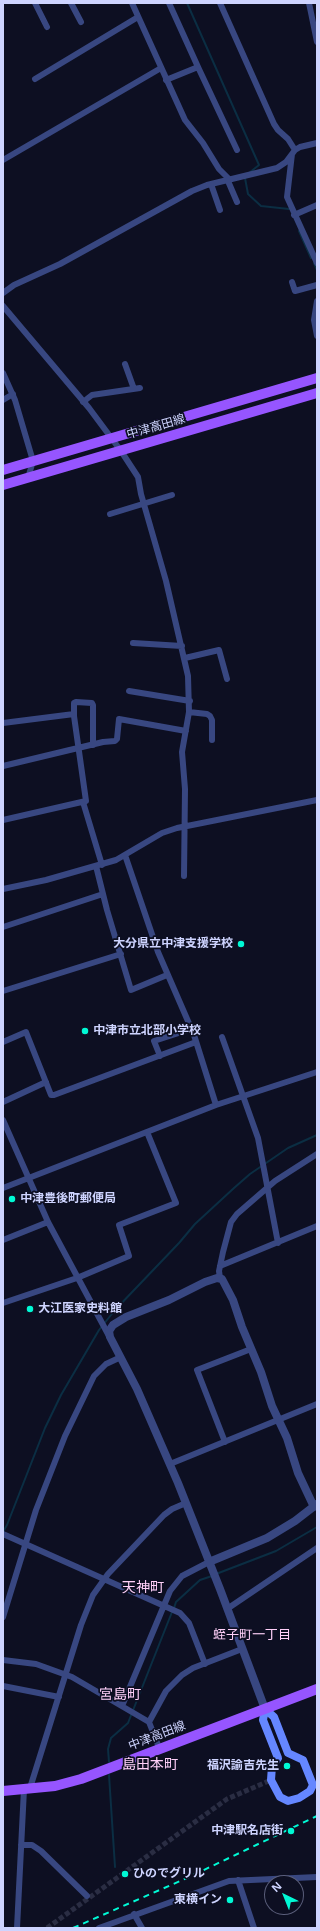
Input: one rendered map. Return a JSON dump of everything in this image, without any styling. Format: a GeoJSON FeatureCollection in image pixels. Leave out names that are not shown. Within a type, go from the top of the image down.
{"type":"FeatureCollection","features":[{"type":"Feature","properties":{"kind":"main road","name":"中津高田線"},"geometry":{"type":"LineString","coordinates":[[3,470],[317,378]]}},
{"type":"Feature","properties":{"kind":"main road","name":"中津高田線"},"geometry":{"type":"LineString","coordinates":[[3,485],[317,394]]}},
{"type":"Feature","properties":{"kind":"main road","name":"中津高田線"},"geometry":{"type":"LineString","coordinates":[[3,1791],[27,1789],[74,1781],[160,1750],[317,1689]]}},
{"type":"Feature","properties":{"kind":"main road"},"geometry":{"type":"LineString","coordinates":[[265,1709],[274,1718],[288,1753],[303,1760],[313,1784],[310,1791],[299,1798],[288,1801],[280,1797],[272,1780],[272,1766],[278,1758],[263,1720],[265,1709]]}},
{"type":"Feature","properties":{"kind":"street"},"geometry":{"type":"LineString","coordinates":[[35,3],[47,26]]}},
{"type":"Feature","properties":{"kind":"street"},"geometry":{"type":"LineString","coordinates":[[71,3],[81,22]]}},
{"type":"Feature","properties":{"kind":"street"},"geometry":{"type":"LineString","coordinates":[[132,3],[185,120],[203,144],[219,170],[229,181],[237,202]]}},
{"type":"Feature","properties":{"kind":"street"},"geometry":{"type":"LineString","coordinates":[[169,3],[238,150]]}},
{"type":"Feature","properties":{"kind":"street"},"geometry":{"type":"LineString","coordinates":[[220,3],[274,124],[290,141],[293,152],[287,197],[317,263]]}},
{"type":"Feature","properties":{"kind":"street"},"geometry":{"type":"LineString","coordinates":[[309,3],[317,42]]}},
{"type":"Feature","properties":{"kind":"street"},"geometry":{"type":"LineString","coordinates":[[36,79],[138,17]]}},
{"type":"Feature","properties":{"kind":"street"},"geometry":{"type":"LineString","coordinates":[[166,80],[198,67]]}},
{"type":"Feature","properties":{"kind":"street"},"geometry":{"type":"LineString","coordinates":[[3,160],[161,68]]}},
{"type":"Feature","properties":{"kind":"street"},"geometry":{"type":"LineString","coordinates":[[3,293],[14,285],[60,264],[183,195],[211,184],[229,181],[277,168],[286,162],[293,152],[300,147],[317,143]]}},
{"type":"Feature","properties":{"kind":"street"},"geometry":{"type":"LineString","coordinates":[[277,168],[290,173]]}},
{"type":"Feature","properties":{"kind":"street"},"geometry":{"type":"LineString","coordinates":[[211,184],[220,210]]}},
{"type":"Feature","properties":{"kind":"street"},"geometry":{"type":"LineString","coordinates":[[294,215],[317,205]]}},
{"type":"Feature","properties":{"kind":"street"},"geometry":{"type":"LineString","coordinates":[[292,282],[295,291],[317,285]]}},
{"type":"Feature","properties":{"kind":"street"},"geometry":{"type":"LineString","coordinates":[[317,301],[314,320],[317,336]]}},
{"type":"Feature","properties":{"kind":"street"},"geometry":{"type":"LineString","coordinates":[[3,306],[112,438],[138,477],[185,658],[190,701],[182,757],[185,789],[184,876]]}},
{"type":"Feature","properties":{"kind":"street"},"geometry":{"type":"LineString","coordinates":[[83,402],[92,395],[137,388],[125,364]]}},
{"type":"Feature","properties":{"kind":"street"},"geometry":{"type":"LineString","coordinates":[[3,373],[13,394],[33,461],[28,478]]}},
{"type":"Feature","properties":{"kind":"street"},"geometry":{"type":"LineString","coordinates":[[3,400],[13,394]]}},
{"type":"Feature","properties":{"kind":"street"},"geometry":{"type":"LineString","coordinates":[[110,514],[172,495]]}},
{"type":"Feature","properties":{"kind":"street"},"geometry":{"type":"LineString","coordinates":[[133,643],[182,646]]}},
{"type":"Feature","properties":{"kind":"street"},"geometry":{"type":"LineString","coordinates":[[185,658],[220,650],[227,679]]}},
{"type":"Feature","properties":{"kind":"street"},"geometry":{"type":"LineString","coordinates":[[129,691],[190,701]]}},
{"type":"Feature","properties":{"kind":"street"},"geometry":{"type":"LineString","coordinates":[[93,745],[92,703],[76,702],[74,703],[74,714],[86,798],[84,802],[99,865],[103,894],[131,990],[167,975]]}},
{"type":"Feature","properties":{"kind":"street"},"geometry":{"type":"LineString","coordinates":[[189,712],[207,714],[210,716],[212,720],[212,740]]}},
{"type":"Feature","properties":{"kind":"street"},"geometry":{"type":"LineString","coordinates":[[3,723],[74,714]]}},
{"type":"Feature","properties":{"kind":"street"},"geometry":{"type":"LineString","coordinates":[[3,766],[115,741],[117,738],[119,719],[186,732]]}},
{"type":"Feature","properties":{"kind":"street"},"geometry":{"type":"LineString","coordinates":[[3,889],[116,860],[162,833],[185,826],[317,800]]}},
{"type":"Feature","properties":{"kind":"street"},"geometry":{"type":"LineString","coordinates":[[3,820],[84,802]]}},
{"type":"Feature","properties":{"kind":"street"},"geometry":{"type":"LineString","coordinates":[[125,855],[167,975],[196,1042],[216,1105]]}},
{"type":"Feature","properties":{"kind":"street"},"geometry":{"type":"LineString","coordinates":[[3,927],[103,894]]}},
{"type":"Feature","properties":{"kind":"street"},"geometry":{"type":"LineString","coordinates":[[3,990],[121,954]]}},
{"type":"Feature","properties":{"kind":"street"},"geometry":{"type":"LineString","coordinates":[[160,1056],[154,1041],[191,1029]]}},
{"type":"Feature","properties":{"kind":"street"},"geometry":{"type":"LineString","coordinates":[[3,1042],[26,1032],[51,1094],[54,1095],[196,1042]]}},
{"type":"Feature","properties":{"kind":"street"},"geometry":{"type":"LineString","coordinates":[[222,1037],[258,1138],[266,1188],[278,1243]]}},
{"type":"Feature","properties":{"kind":"street"},"geometry":{"type":"LineString","coordinates":[[3,1188],[216,1105],[317,1072]]}},
{"type":"Feature","properties":{"kind":"street"},"geometry":{"type":"LineString","coordinates":[[3,1102],[46,1082]]}},
{"type":"Feature","properties":{"kind":"street"},"geometry":{"type":"LineString","coordinates":[[3,1120],[48,1222],[137,1389],[186,1503],[265,1709]]}},
{"type":"Feature","properties":{"kind":"street"},"geometry":{"type":"LineString","coordinates":[[3,1303],[77,1278],[129,1256],[119,1225],[176,1203],[147,1132]]}},
{"type":"Feature","properties":{"kind":"street"},"geometry":{"type":"LineString","coordinates":[[220,1278],[220,1266],[234,1218],[266,1188],[317,1154]]}},
{"type":"Feature","properties":{"kind":"street"},"geometry":{"type":"LineString","coordinates":[[3,1240],[48,1222]]}},
{"type":"Feature","properties":{"kind":"street"},"geometry":{"type":"LineString","coordinates":[[220,1266],[317,1226]]}},
{"type":"Feature","properties":{"kind":"street"},"geometry":{"type":"LineString","coordinates":[[111,1339],[109,1335],[110,1328],[120,1319],[169,1300],[205,1282],[220,1278]]}},
{"type":"Feature","properties":{"kind":"street"},"geometry":{"type":"LineString","coordinates":[[122,1706],[163,1605],[173,1587],[182,1576],[209,1562],[272,1535],[295,1522],[315,1505],[298,1473],[287,1438],[251,1349],[231,1293],[225,1282],[220,1278]]}},
{"type":"Feature","properties":{"kind":"street"},"geometry":{"type":"LineString","coordinates":[[224,1442],[197,1370],[251,1349]]}},
{"type":"Feature","properties":{"kind":"street"},"geometry":{"type":"LineString","coordinates":[[3,1616],[25,1544],[56,1456],[92,1380],[102,1367],[121,1357]]}},
{"type":"Feature","properties":{"kind":"street"},"geometry":{"type":"LineString","coordinates":[[170,1464],[317,1404]]}},
{"type":"Feature","properties":{"kind":"street"},"geometry":{"type":"LineString","coordinates":[[17,1928],[21,1845],[27,1789],[59,1698],[88,1607],[104,1578],[164,1515],[172,1509],[186,1503]]}},
{"type":"Feature","properties":{"kind":"street"},"geometry":{"type":"LineString","coordinates":[[3,1534],[180,1613],[186,1619],[205,1664]]}},
{"type":"Feature","properties":{"kind":"street"},"geometry":{"type":"LineString","coordinates":[[227,1609],[317,1548]]}},
{"type":"Feature","properties":{"kind":"street"},"geometry":{"type":"LineString","coordinates":[[149,1722],[162,1697],[174,1682],[188,1671],[242,1649]]}},
{"type":"Feature","properties":{"kind":"street"},"geometry":{"type":"LineString","coordinates":[[3,1660],[29,1662],[66,1674],[122,1706],[149,1722],[160,1750]]}},
{"type":"Feature","properties":{"kind":"street"},"geometry":{"type":"LineString","coordinates":[[3,1686],[59,1698]]}},
{"type":"Feature","properties":{"kind":"street"},"geometry":{"type":"LineString","coordinates":[[21,1845],[32,1845],[41,1851],[87,1896]]}},
{"type":"Feature","properties":{"kind":"street"},"geometry":{"type":"LineString","coordinates":[[99,1928],[134,1914],[229,1881],[317,1877]]}},
{"type":"Feature","properties":{"kind":"street"},"geometry":{"type":"LineString","coordinates":[[238,1880],[254,1928]]}},
{"type":"Feature","properties":{"kind":"street"},"geometry":{"type":"LineString","coordinates":[[134,1914],[142,1928]]}},
{"type":"Feature","properties":{"kind":"waterway"},"geometry":{"type":"LineString","coordinates":[[187,3],[259,165],[249,173]]}},
{"type":"Feature","properties":{"kind":"waterway"},"geometry":{"type":"LineString","coordinates":[[245,178],[248,194],[261,206],[289,209]]}},
{"type":"Feature","properties":{"kind":"waterway"},"geometry":{"type":"LineString","coordinates":[[299,231],[311,258]]}},
{"type":"Feature","properties":{"kind":"waterway"},"geometry":{"type":"LineString","coordinates":[[314,263],[317,270]]}},
{"type":"Feature","properties":{"kind":"waterway"},"geometry":{"type":"LineString","coordinates":[[3,1532],[45,1428],[61,1395],[99,1330],[115,1310],[179,1243],[195,1224],[234,1188],[250,1174],[288,1148],[317,1135]]}},
{"type":"Feature","properties":{"kind":"waterway"},"geometry":{"type":"LineString","coordinates":[[216,1574],[276,1551],[317,1527]]}},
{"type":"Feature","properties":{"kind":"waterway"},"geometry":{"type":"LineString","coordinates":[[174,1608],[176,1602],[200,1580],[212,1576]]}},
{"type":"Feature","properties":{"kind":"waterway"},"geometry":{"type":"LineString","coordinates":[[109,1762],[108,1749],[111,1738],[128,1723],[172,1612]]}},
{"type":"Feature","properties":{"kind":"waterway"},"geometry":{"type":"LineString","coordinates":[[109,1775],[115,1867]]}},
{"type":"Feature","properties":{"kind":"tunnel"},"geometry":{"type":"LineString","coordinates":[[47,1928],[227,1799],[271,1780]]}},
{"type":"Feature","properties":{"kind":"railway"},"geometry":{"type":"LineString","coordinates":[[73,1928],[187,1878],[317,1816]]}},
{"type":"Feature","properties":{"kind":"place","name":"大分県立中津支援学校"},"geometry":{"type":"Point","coordinates":[241,944]}},
{"type":"Feature","properties":{"kind":"place","name":"中津市立北部小学校"},"geometry":{"type":"Point","coordinates":[85,1031]}},
{"type":"Feature","properties":{"kind":"place","name":"中津豊後町郵便局"},"geometry":{"type":"Point","coordinates":[12,1199]}},
{"type":"Feature","properties":{"kind":"place","name":"大江医家史料館"},"geometry":{"type":"Point","coordinates":[30,1309]}},
{"type":"Feature","properties":{"kind":"place","name":"福沢諭吉先生"},"geometry":{"type":"Point","coordinates":[287,1766]}},
{"type":"Feature","properties":{"kind":"place","name":"中津駅名店街"},"geometry":{"type":"Point","coordinates":[291,1831]}},
{"type":"Feature","properties":{"kind":"place","name":"ひのでグリル"},"geometry":{"type":"Point","coordinates":[125,1874]}},
{"type":"Feature","properties":{"kind":"place","name":"東横イン"},"geometry":{"type":"Point","coordinates":[230,1900]}},
{"type":"Feature","properties":{"kind":"district","name":"天神町"},"geometry":{"type":"Point","coordinates":[143,1588]}},
{"type":"Feature","properties":{"kind":"district","name":"蛭子町一丁目"},"geometry":{"type":"Point","coordinates":[252,1635]}},
{"type":"Feature","properties":{"kind":"district","name":"宮島町"},"geometry":{"type":"Point","coordinates":[120,1695]}},
{"type":"Feature","properties":{"kind":"district","name":"島田本町"},"geometry":{"type":"Point","coordinates":[150,1765]}}]}
